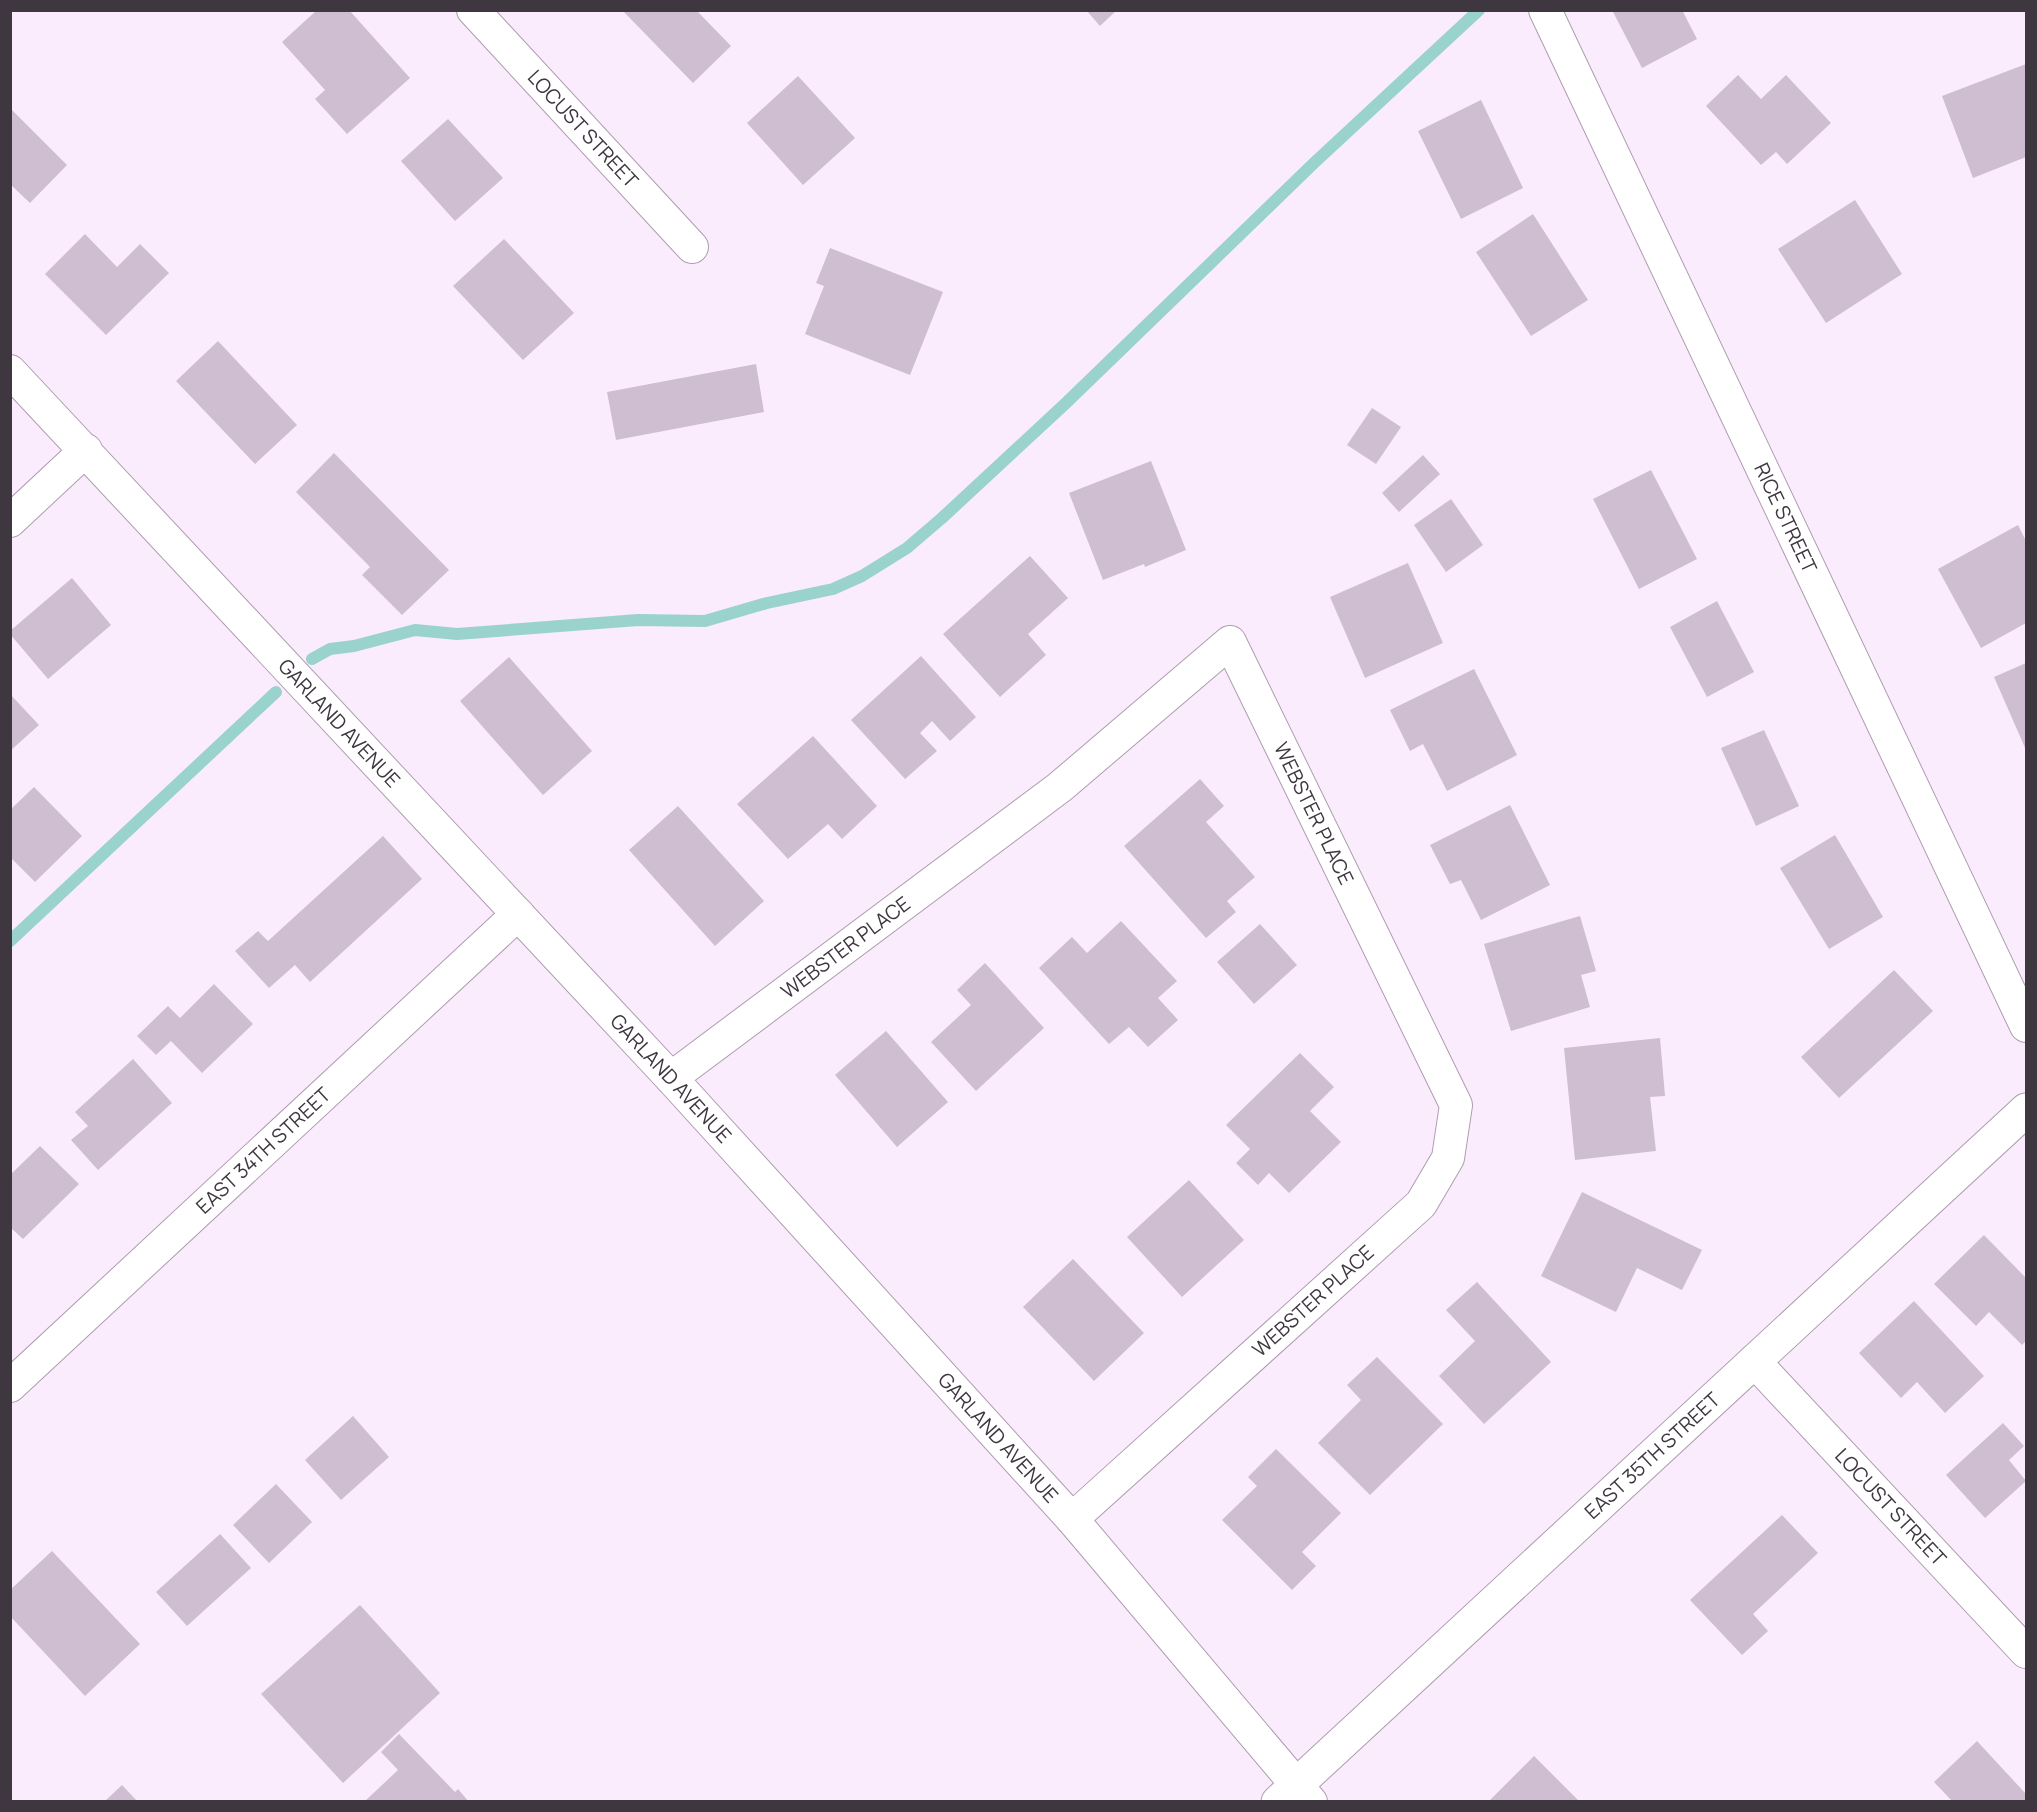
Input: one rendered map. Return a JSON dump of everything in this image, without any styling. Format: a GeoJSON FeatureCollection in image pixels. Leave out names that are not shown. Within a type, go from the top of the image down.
{"type":"FeatureCollection","features":[{"type":"Feature","properties":{"kind":"street","name":"LOCUST STREET"},"geometry":{"type":"LineString","coordinates":[[473,10],[692,247]]}},
{"type":"Feature","properties":{"kind":"street","name":"RICE STREET"},"geometry":{"type":"LineString","coordinates":[[1545,10],[2026,1026]]}},
{"type":"Feature","properties":{"kind":"street","name":"GARLAND AVENUE"},"geometry":{"type":"LineString","coordinates":[[10,371],[671,1078],[1072,1519],[1295,1796]]}},
{"type":"Feature","properties":{"kind":"street"},"geometry":{"type":"LineString","coordinates":[[10,521],[86,450]]}},
{"type":"Feature","properties":{"kind":"street","name":"WEBSTER PLACE"},"geometry":{"type":"LineString","coordinates":[[671,1078],[1060,787],[1230,642],[1456,1105],[1448,1158],[1421,1204],[1072,1519]]}},
{"type":"Feature","properties":{"kind":"street","name":"EAST 34TH STREET"},"geometry":{"type":"LineString","coordinates":[[10,1386],[518,914]]}},
{"type":"Feature","properties":{"kind":"street","name":"EAST 35TH STREET"},"geometry":{"type":"LineString","coordinates":[[1295,1796],[1754,1361],[2026,1110]]}},
{"type":"Feature","properties":{"kind":"street","name":"LOCUST STREET"},"geometry":{"type":"LineString","coordinates":[[1754,1361],[2026,1652]]}},
{"type":"Feature","properties":{"kind":"building"},"geometry":{"type":"Polygon","coordinates":[[[317,10],[349,10],[410,78],[347,134],[315,99],[325,90],[282,42],[317,10]]]}},
{"type":"Feature","properties":{"kind":"building"},"geometry":{"type":"Polygon","coordinates":[[[622,10],[699,10],[698,12],[731,46],[693,83],[622,10]]]}},
{"type":"Feature","properties":{"kind":"building"},"geometry":{"type":"Polygon","coordinates":[[[1086,10],[1117,10],[1100,26],[1086,10]]]}},
{"type":"Feature","properties":{"kind":"building"},"geometry":{"type":"Polygon","coordinates":[[[1612,10],[1682,10],[1697,39],[1642,68],[1612,10]]]}},
{"type":"Feature","properties":{"kind":"building"},"geometry":{"type":"Polygon","coordinates":[[[2026,64],[2026,157],[1973,178],[1942,96],[2026,64]]]}},
{"type":"Feature","properties":{"kind":"building"},"geometry":{"type":"Polygon","coordinates":[[[1738,75],[1761,99],[1786,75],[1831,123],[1787,164],[1776,152],[1761,165],[1706,106],[1738,75]]]}},
{"type":"Feature","properties":{"kind":"building"},"geometry":{"type":"Polygon","coordinates":[[[798,76],[855,138],[803,185],[747,123],[798,76]]]}},
{"type":"Feature","properties":{"kind":"building"},"geometry":{"type":"Polygon","coordinates":[[[1481,100],[1523,188],[1461,219],[1418,131],[1481,100]]]}},
{"type":"Feature","properties":{"kind":"building"},"geometry":{"type":"Polygon","coordinates":[[[10,108],[67,165],[30,203],[10,184],[10,108]]]}},
{"type":"Feature","properties":{"kind":"building"},"geometry":{"type":"Polygon","coordinates":[[[448,119],[503,178],[455,221],[401,161],[448,119]]]}},
{"type":"Feature","properties":{"kind":"building"},"geometry":{"type":"Polygon","coordinates":[[[1855,200],[1902,274],[1826,323],[1778,249],[1855,200]]]}},
{"type":"Feature","properties":{"kind":"building"},"geometry":{"type":"Polygon","coordinates":[[[1533,214],[1588,300],[1531,336],[1476,252],[1533,214]]]}},
{"type":"Feature","properties":{"kind":"building"},"geometry":{"type":"Polygon","coordinates":[[[85,234],[117,267],[140,244],[169,273],[106,335],[45,274],[85,234]]]}},
{"type":"Feature","properties":{"kind":"building"},"geometry":{"type":"Polygon","coordinates":[[[504,239],[574,313],[523,360],[453,286],[504,239]]]}},
{"type":"Feature","properties":{"kind":"building"},"geometry":{"type":"Polygon","coordinates":[[[830,248],[943,292],[910,375],[805,334],[824,286],[816,283],[830,248]]]}},
{"type":"Feature","properties":{"kind":"building"},"geometry":{"type":"Polygon","coordinates":[[[218,341],[297,425],[255,464],[176,381],[218,341]]]}},
{"type":"Feature","properties":{"kind":"building"},"geometry":{"type":"Polygon","coordinates":[[[756,364],[764,412],[616,440],[607,392],[756,364]]]}},
{"type":"Feature","properties":{"kind":"building"},"geometry":{"type":"Polygon","coordinates":[[[1372,408],[1401,427],[1376,464],[1347,445],[1372,408]]]}},
{"type":"Feature","properties":{"kind":"building"},"geometry":{"type":"Polygon","coordinates":[[[334,453],[449,570],[402,615],[362,575],[370,567],[296,492],[334,453]]]}},
{"type":"Feature","properties":{"kind":"building"},"geometry":{"type":"Polygon","coordinates":[[[1423,455],[1440,474],[1399,512],[1382,493],[1423,455]]]}},
{"type":"Feature","properties":{"kind":"building"},"geometry":{"type":"Polygon","coordinates":[[[1151,461],[1186,550],[1145,567],[1144,564],[1103,580],[1069,493],[1151,461]]]}},
{"type":"Feature","properties":{"kind":"building"},"geometry":{"type":"Polygon","coordinates":[[[1651,470],[1697,559],[1639,589],[1593,499],[1651,470]]]}},
{"type":"Feature","properties":{"kind":"building"},"geometry":{"type":"Polygon","coordinates":[[[1451,499],[1483,545],[1446,572],[1414,525],[1451,499]]]}},
{"type":"Feature","properties":{"kind":"building"},"geometry":{"type":"Polygon","coordinates":[[[2018,525],[2026,541],[2026,623],[1981,648],[1938,569],[2018,525]]]}},
{"type":"Feature","properties":{"kind":"building"},"geometry":{"type":"Polygon","coordinates":[[[1030,556],[1068,598],[1028,634],[1046,655],[1000,697],[943,634],[1030,556]]]}},
{"type":"Feature","properties":{"kind":"building"},"geometry":{"type":"Polygon","coordinates":[[[1408,563],[1443,643],[1365,678],[1330,597],[1408,563]]]}},
{"type":"Feature","properties":{"kind":"building"},"geometry":{"type":"Polygon","coordinates":[[[72,578],[111,625],[48,679],[10,634],[10,631],[72,578]]]}},
{"type":"Feature","properties":{"kind":"building"},"geometry":{"type":"Polygon","coordinates":[[[1717,601],[1754,672],[1707,697],[1670,627],[1717,601]]]}},
{"type":"Feature","properties":{"kind":"building"},"geometry":{"type":"Polygon","coordinates":[[[921,656],[976,717],[950,741],[932,721],[920,733],[937,751],[905,779],[851,720],[921,656]]]}},
{"type":"Feature","properties":{"kind":"building"},"geometry":{"type":"Polygon","coordinates":[[[509,657],[592,751],[543,795],[460,701],[509,657]]]}},
{"type":"Feature","properties":{"kind":"building"},"geometry":{"type":"Polygon","coordinates":[[[2026,663],[2026,750],[1994,677],[2026,663]]]}},
{"type":"Feature","properties":{"kind":"building"},"geometry":{"type":"Polygon","coordinates":[[[1474,669],[1517,755],[1447,791],[1423,744],[1410,751],[1390,710],[1474,669]]]}},
{"type":"Feature","properties":{"kind":"building"},"geometry":{"type":"Polygon","coordinates":[[[10,694],[39,725],[10,751],[10,694]]]}},
{"type":"Feature","properties":{"kind":"building"},"geometry":{"type":"Polygon","coordinates":[[[1764,730],[1799,806],[1756,826],[1721,748],[1764,730]]]}},
{"type":"Feature","properties":{"kind":"building"},"geometry":{"type":"Polygon","coordinates":[[[813,736],[877,806],[842,839],[828,824],[788,859],[737,804],[813,736]]]}},
{"type":"Feature","properties":{"kind":"building"},"geometry":{"type":"Polygon","coordinates":[[[1200,779],[1224,806],[1206,822],[1255,877],[1227,901],[1236,912],[1206,938],[1124,846],[1200,779]]]}},
{"type":"Feature","properties":{"kind":"building"},"geometry":{"type":"Polygon","coordinates":[[[34,787],[82,836],[35,882],[10,857],[10,810],[34,787]]]}},
{"type":"Feature","properties":{"kind":"building"},"geometry":{"type":"Polygon","coordinates":[[[1510,805],[1550,885],[1481,920],[1461,880],[1450,884],[1430,845],[1510,805]]]}},
{"type":"Feature","properties":{"kind":"building"},"geometry":{"type":"Polygon","coordinates":[[[678,806],[764,901],[715,946],[629,850],[678,806]]]}},
{"type":"Feature","properties":{"kind":"building"},"geometry":{"type":"Polygon","coordinates":[[[1835,835],[1883,917],[1829,949],[1780,868],[1835,835]]]}},
{"type":"Feature","properties":{"kind":"building"},"geometry":{"type":"Polygon","coordinates":[[[383,836],[422,879],[310,982],[295,965],[269,988],[235,951],[258,931],[268,941],[383,836]]]}},
{"type":"Feature","properties":{"kind":"building"},"geometry":{"type":"Polygon","coordinates":[[[1580,916],[1596,971],[1581,975],[1590,1007],[1511,1031],[1484,944],[1580,916]]]}},
{"type":"Feature","properties":{"kind":"building"},"geometry":{"type":"Polygon","coordinates":[[[1121,921],[1177,981],[1158,998],[1178,1020],[1148,1047],[1129,1027],[1109,1044],[1039,968],[1072,937],[1087,953],[1121,921]]]}},
{"type":"Feature","properties":{"kind":"building"},"geometry":{"type":"Polygon","coordinates":[[[1260,924],[1297,965],[1254,1004],[1217,962],[1260,924]]]}},
{"type":"Feature","properties":{"kind":"building"},"geometry":{"type":"Polygon","coordinates":[[[985,963],[1044,1028],[976,1091],[931,1042],[971,1005],[957,990],[985,963]]]}},
{"type":"Feature","properties":{"kind":"building"},"geometry":{"type":"Polygon","coordinates":[[[1894,970],[1933,1011],[1839,1098],[1801,1057],[1894,970]]]}},
{"type":"Feature","properties":{"kind":"building"},"geometry":{"type":"Polygon","coordinates":[[[214,984],[253,1024],[202,1073],[171,1041],[156,1055],[137,1036],[168,1006],[180,1018],[214,984]]]}},
{"type":"Feature","properties":{"kind":"building"},"geometry":{"type":"Polygon","coordinates":[[[886,1031],[948,1102],[897,1147],[835,1075],[886,1031]]]}},
{"type":"Feature","properties":{"kind":"building"},"geometry":{"type":"Polygon","coordinates":[[[1660,1038],[1665,1096],[1650,1097],[1656,1151],[1575,1160],[1564,1048],[1660,1038]]]}},
{"type":"Feature","properties":{"kind":"building"},"geometry":{"type":"Polygon","coordinates":[[[1300,1053],[1334,1087],[1310,1111],[1341,1142],[1289,1193],[1269,1173],[1258,1185],[1236,1163],[1250,1149],[1226,1125],[1300,1053]]]}},
{"type":"Feature","properties":{"kind":"building"},"geometry":{"type":"Polygon","coordinates":[[[133,1059],[172,1103],[98,1170],[71,1140],[88,1126],[75,1112],[133,1059]]]}},
{"type":"Feature","properties":{"kind":"building"},"geometry":{"type":"Polygon","coordinates":[[[40,1146],[79,1184],[23,1239],[10,1227],[10,1175],[40,1146]]]}},
{"type":"Feature","properties":{"kind":"building"},"geometry":{"type":"Polygon","coordinates":[[[1189,1180],[1244,1240],[1182,1297],[1127,1237],[1189,1180]]]}},
{"type":"Feature","properties":{"kind":"building"},"geometry":{"type":"Polygon","coordinates":[[[1582,1192],[1702,1250],[1682,1290],[1637,1268],[1616,1312],[1541,1276],[1582,1192]]]}},
{"type":"Feature","properties":{"kind":"building"},"geometry":{"type":"Polygon","coordinates":[[[1984,1235],[2026,1278],[2026,1341],[2022,1345],[1989,1312],[1976,1326],[1934,1284],[1984,1235]]]}},
{"type":"Feature","properties":{"kind":"building"},"geometry":{"type":"Polygon","coordinates":[[[1073,1259],[1144,1333],[1094,1381],[1023,1307],[1073,1259]]]}},
{"type":"Feature","properties":{"kind":"building"},"geometry":{"type":"Polygon","coordinates":[[[1477,1282],[1551,1362],[1484,1424],[1439,1376],[1475,1341],[1446,1310],[1477,1282]]]}},
{"type":"Feature","properties":{"kind":"building"},"geometry":{"type":"Polygon","coordinates":[[[1914,1301],[1984,1376],[1945,1413],[1917,1382],[1901,1398],[1859,1353],[1914,1301]]]}},
{"type":"Feature","properties":{"kind":"building"},"geometry":{"type":"Polygon","coordinates":[[[1377,1357],[1443,1424],[1370,1495],[1318,1443],[1361,1400],[1347,1385],[1377,1357]]]}},
{"type":"Feature","properties":{"kind":"building"},"geometry":{"type":"Polygon","coordinates":[[[353,1416],[389,1457],[341,1500],[305,1460],[353,1416]]]}},
{"type":"Feature","properties":{"kind":"building"},"geometry":{"type":"Polygon","coordinates":[[[2003,1423],[2024,1446],[2009,1460],[2026,1481],[1985,1518],[1946,1475],[2003,1423]]]}},
{"type":"Feature","properties":{"kind":"building"},"geometry":{"type":"Polygon","coordinates":[[[1276,1449],[1341,1513],[1302,1552],[1316,1566],[1292,1590],[1222,1520],[1257,1486],[1248,1477],[1276,1449]]]}},
{"type":"Feature","properties":{"kind":"building"},"geometry":{"type":"Polygon","coordinates":[[[276,1484],[312,1522],[269,1563],[233,1525],[276,1484]]]}},
{"type":"Feature","properties":{"kind":"building"},"geometry":{"type":"Polygon","coordinates":[[[1782,1515],[1818,1553],[1753,1614],[1768,1631],[1742,1655],[1690,1600],[1782,1515]]]}},
{"type":"Feature","properties":{"kind":"building"},"geometry":{"type":"Polygon","coordinates":[[[220,1534],[251,1568],[187,1626],[156,1592],[220,1534]]]}},
{"type":"Feature","properties":{"kind":"building"},"geometry":{"type":"Polygon","coordinates":[[[52,1551],[140,1644],[85,1696],[10,1616],[10,1590],[52,1551]]]}},
{"type":"Feature","properties":{"kind":"building"},"geometry":{"type":"Polygon","coordinates":[[[360,1605],[440,1693],[343,1783],[261,1694],[360,1605]]]}},
{"type":"Feature","properties":{"kind":"building"},"geometry":{"type":"Polygon","coordinates":[[[399,1734],[455,1792],[458,1789],[469,1802],[364,1802],[398,1770],[381,1752],[399,1734]]]}},
{"type":"Feature","properties":{"kind":"building"},"geometry":{"type":"Polygon","coordinates":[[[1977,1741],[2026,1794],[2026,1802],[1953,1802],[1934,1782],[1977,1741]]]}},
{"type":"Feature","properties":{"kind":"building"},"geometry":{"type":"Polygon","coordinates":[[[1534,1756],[1580,1802],[1488,1802],[1534,1756]]]}},
{"type":"Feature","properties":{"kind":"building"},"geometry":{"type":"Polygon","coordinates":[[[122,1785],[138,1802],[104,1802],[122,1785]]]}},
{"type":"Feature","properties":{"kind":"waterway"},"geometry":{"type":"LineString","coordinates":[[312,659],[330,649],[354,646],[415,630],[457,634],[638,620],[705,621],[767,603],[833,589],[862,576],[907,548],[942,518],[1066,403],[1314,163],[1479,10]]}},
{"type":"Feature","properties":{"kind":"waterway"},"geometry":{"type":"LineString","coordinates":[[10,941],[276,692]]}}]}
